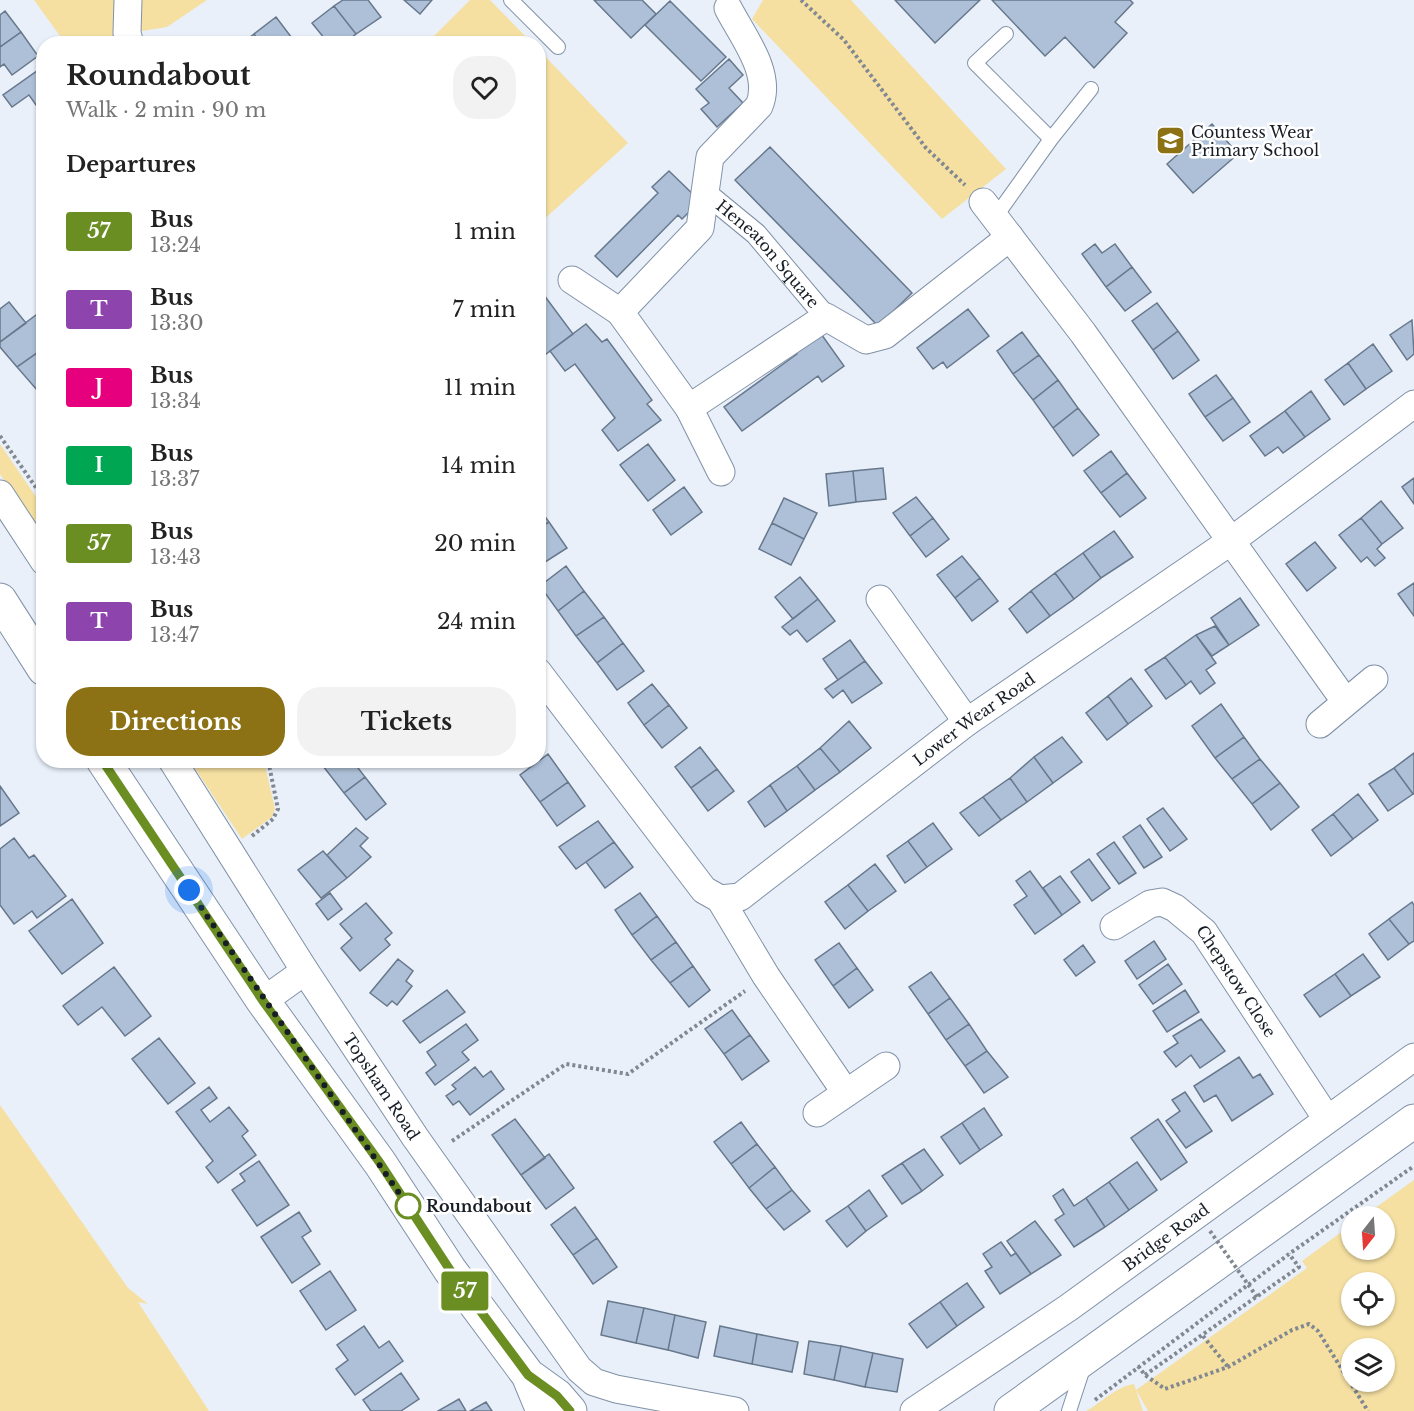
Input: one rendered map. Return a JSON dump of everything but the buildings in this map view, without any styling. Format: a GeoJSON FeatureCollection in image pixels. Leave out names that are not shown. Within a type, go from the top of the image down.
{"type":"FeatureCollection","features":[{"type":"Feature","properties":{"kind":"street"},"geometry":{"type":"LineString","coordinates":[[128,0],[128,36]]}},
{"type":"Feature","properties":{"kind":"street","name":"Heneaton Square"},"geometry":{"type":"LineString","coordinates":[[620,312],[700,228],[710,157],[759,106],[764,96],[764,80],[725,3]]}},
{"type":"Feature","properties":{"kind":"street","name":"Heneaton Square"},"geometry":{"type":"LineString","coordinates":[[706,193],[756,234],[826,317],[866,340],[885,335],[997,218]]}},
{"type":"Feature","properties":{"kind":"street"},"geometry":{"type":"LineString","coordinates":[[997,218],[1083,333],[1345,701]]}},
{"type":"Feature","properties":{"kind":"street"},"geometry":{"type":"LineString","coordinates":[[572,280],[620,312],[689,408],[721,472]]}},
{"type":"Feature","properties":{"kind":"street","name":"Heneaton Square"},"geometry":{"type":"LineString","coordinates":[[689,408],[826,317]]}},
{"type":"Feature","properties":{"kind":"street","name":"Lower Wear Road"},"geometry":{"type":"LineString","coordinates":[[720,899],[740,897],[967,722],[1231,541],[1414,404]]}},
{"type":"Feature","properties":{"kind":"street"},"geometry":{"type":"LineString","coordinates":[[0,494],[36,549]]}},
{"type":"Feature","properties":{"kind":"street"},"geometry":{"type":"LineString","coordinates":[[880,599],[967,722]]}},
{"type":"Feature","properties":{"kind":"street"},"geometry":{"type":"LineString","coordinates":[[0,600],[36,656]]}},
{"type":"Feature","properties":{"kind":"street"},"geometry":{"type":"LineString","coordinates":[[1320,724],[1374,679]]}},
{"type":"Feature","properties":{"kind":"street"},"geometry":{"type":"LineString","coordinates":[[546,683],[704,890],[720,899],[766,976],[846,1094]]}},
{"type":"Feature","properties":{"kind":"street"},"geometry":{"type":"LineString","coordinates":[[107,768],[263,1001],[380,1163],[450,1270],[528,1375],[556,1406],[605,1400],[735,1411]]}},
{"type":"Feature","properties":{"kind":"street","name":"Topsham Road"},"geometry":{"type":"LineString","coordinates":[[177,768],[305,971],[422,1147],[567,1355],[594,1382],[605,1400]]}},
{"type":"Feature","properties":{"kind":"street","name":"Chepstow Close"},"geometry":{"type":"LineString","coordinates":[[1114,926],[1150,904],[1162,902],[1175,908],[1204,932],[1327,1119]]}},
{"type":"Feature","properties":{"kind":"street"},"geometry":{"type":"LineString","coordinates":[[263,1001],[305,971]]}},
{"type":"Feature","properties":{"kind":"street","name":"Bridge Road"},"geometry":{"type":"LineString","coordinates":[[914,1411],[1068,1308],[1414,1057]]}},
{"type":"Feature","properties":{"kind":"street"},"geometry":{"type":"LineString","coordinates":[[818,1113],[886,1066]]}},
{"type":"Feature","properties":{"kind":"street"},"geometry":{"type":"LineString","coordinates":[[1011,1411],[1414,1121]]}},
{"type":"Feature","properties":{"kind":"street"},"geometry":{"type":"LineString","coordinates":[[380,1163],[422,1147]]}},
{"type":"Feature","properties":{"kind":"lane"},"geometry":{"type":"LineString","coordinates":[[512,0],[558,47]]}},
{"type":"Feature","properties":{"kind":"lane"},"geometry":{"type":"LineString","coordinates":[[1006,34],[975,63],[1051,139]]}},
{"type":"Feature","properties":{"kind":"lane"},"geometry":{"type":"LineString","coordinates":[[997,218],[1051,139],[1091,89]]}},
{"type":"Feature","properties":{"kind":"lane"},"geometry":{"type":"LineString","coordinates":[[1069,1411],[1086,1358]]}},
{"type":"Feature","properties":{"kind":"path"},"geometry":{"type":"LineString","coordinates":[[801,0],[844,40],[926,148],[997,218]]}},
{"type":"Feature","properties":{"kind":"path"},"geometry":{"type":"LineString","coordinates":[[0,436],[36,488]]}},
{"type":"Feature","properties":{"kind":"path"},"geometry":{"type":"LineString","coordinates":[[231,854],[273,819],[278,809],[270,768]]}},
{"type":"Feature","properties":{"kind":"path"},"geometry":{"type":"LineString","coordinates":[[422,1147],[566,1065],[628,1074],[766,976]]}},
{"type":"Feature","properties":{"kind":"path"},"geometry":{"type":"LineString","coordinates":[[1089,1404],[1289,1254],[1414,1167]]}},
{"type":"Feature","properties":{"kind":"path"},"geometry":{"type":"LineString","coordinates":[[1210,1232],[1257,1297]]}},
{"type":"Feature","properties":{"kind":"path"},"geometry":{"type":"LineString","coordinates":[[1145,1375],[1299,1267],[1289,1254]]}},
{"type":"Feature","properties":{"kind":"path"},"geometry":{"type":"LineString","coordinates":[[1138,1366],[1145,1375],[1165,1389],[1228,1367],[1292,1330],[1309,1324],[1318,1331],[1368,1411]]}},
{"type":"Feature","properties":{"kind":"path"},"geometry":{"type":"LineString","coordinates":[[1203,1336],[1228,1367]]}},
{"type":"Feature","properties":{"kind":"shaded area"},"geometry":{"type":"Polygon","coordinates":[[[34,0],[207,0],[167,27],[118,36],[60,36],[34,0]]]}},
{"type":"Feature","properties":{"kind":"shaded area"},"geometry":{"type":"Polygon","coordinates":[[[470,0],[490,0],[525,36],[434,36],[470,0]]]}},
{"type":"Feature","properties":{"kind":"shaded area"},"geometry":{"type":"Polygon","coordinates":[[[763,0],[851,0],[1006,169],[942,219],[752,19],[763,0]]]}},
{"type":"Feature","properties":{"kind":"shaded area"},"geometry":{"type":"Polygon","coordinates":[[[546,57],[628,143],[546,218],[546,57]]]}},
{"type":"Feature","properties":{"kind":"shaded area"},"geometry":{"type":"Polygon","coordinates":[[[0,444],[36,497],[36,529],[0,474],[0,444]]]}},
{"type":"Feature","properties":{"kind":"shaded area"},"geometry":{"type":"Polygon","coordinates":[[[195,768],[266,768],[275,809],[272,817],[242,839],[195,768]]]}},
{"type":"Feature","properties":{"kind":"shaded area"},"geometry":{"type":"Polygon","coordinates":[[[0,1105],[128,1288],[148,1304],[138,1302],[209,1411],[0,1411],[0,1105]]]}},
{"type":"Feature","properties":{"kind":"shaded area"},"geometry":{"type":"Polygon","coordinates":[[[1414,1180],[1414,1411],[1148,1411],[1136,1390],[1307,1268],[1302,1261],[1341,1232],[1341,1260],[1395,1260],[1395,1206],[1378,1206],[1414,1180]]]}},
{"type":"Feature","properties":{"kind":"shaded area"},"geometry":{"type":"Polygon","coordinates":[[[1134,1384],[1143,1411],[1086,1411],[1115,1391],[1134,1384]]]}},
{"type":"Feature","properties":{"kind":"bus line","name":"57"},"geometry":{"type":"LineString","coordinates":[[107,768],[263,1001],[380,1163],[450,1270],[528,1375],[557,1396],[570,1411]]}},
{"type":"Feature","properties":{"kind":"place","name":"Countess Wear Primary School"},"geometry":{"type":"Point","coordinates":[1170,141]}},
{"type":"Feature","properties":{"kind":"place","name":"Roundabout"},"geometry":{"type":"Point","coordinates":[408,1206]}},
{"type":"Feature","properties":{"kind":"route"},"geometry":{"type":"LineString","coordinates":[[189,890],[263,1001],[380,1163],[408,1206]]}}]}
